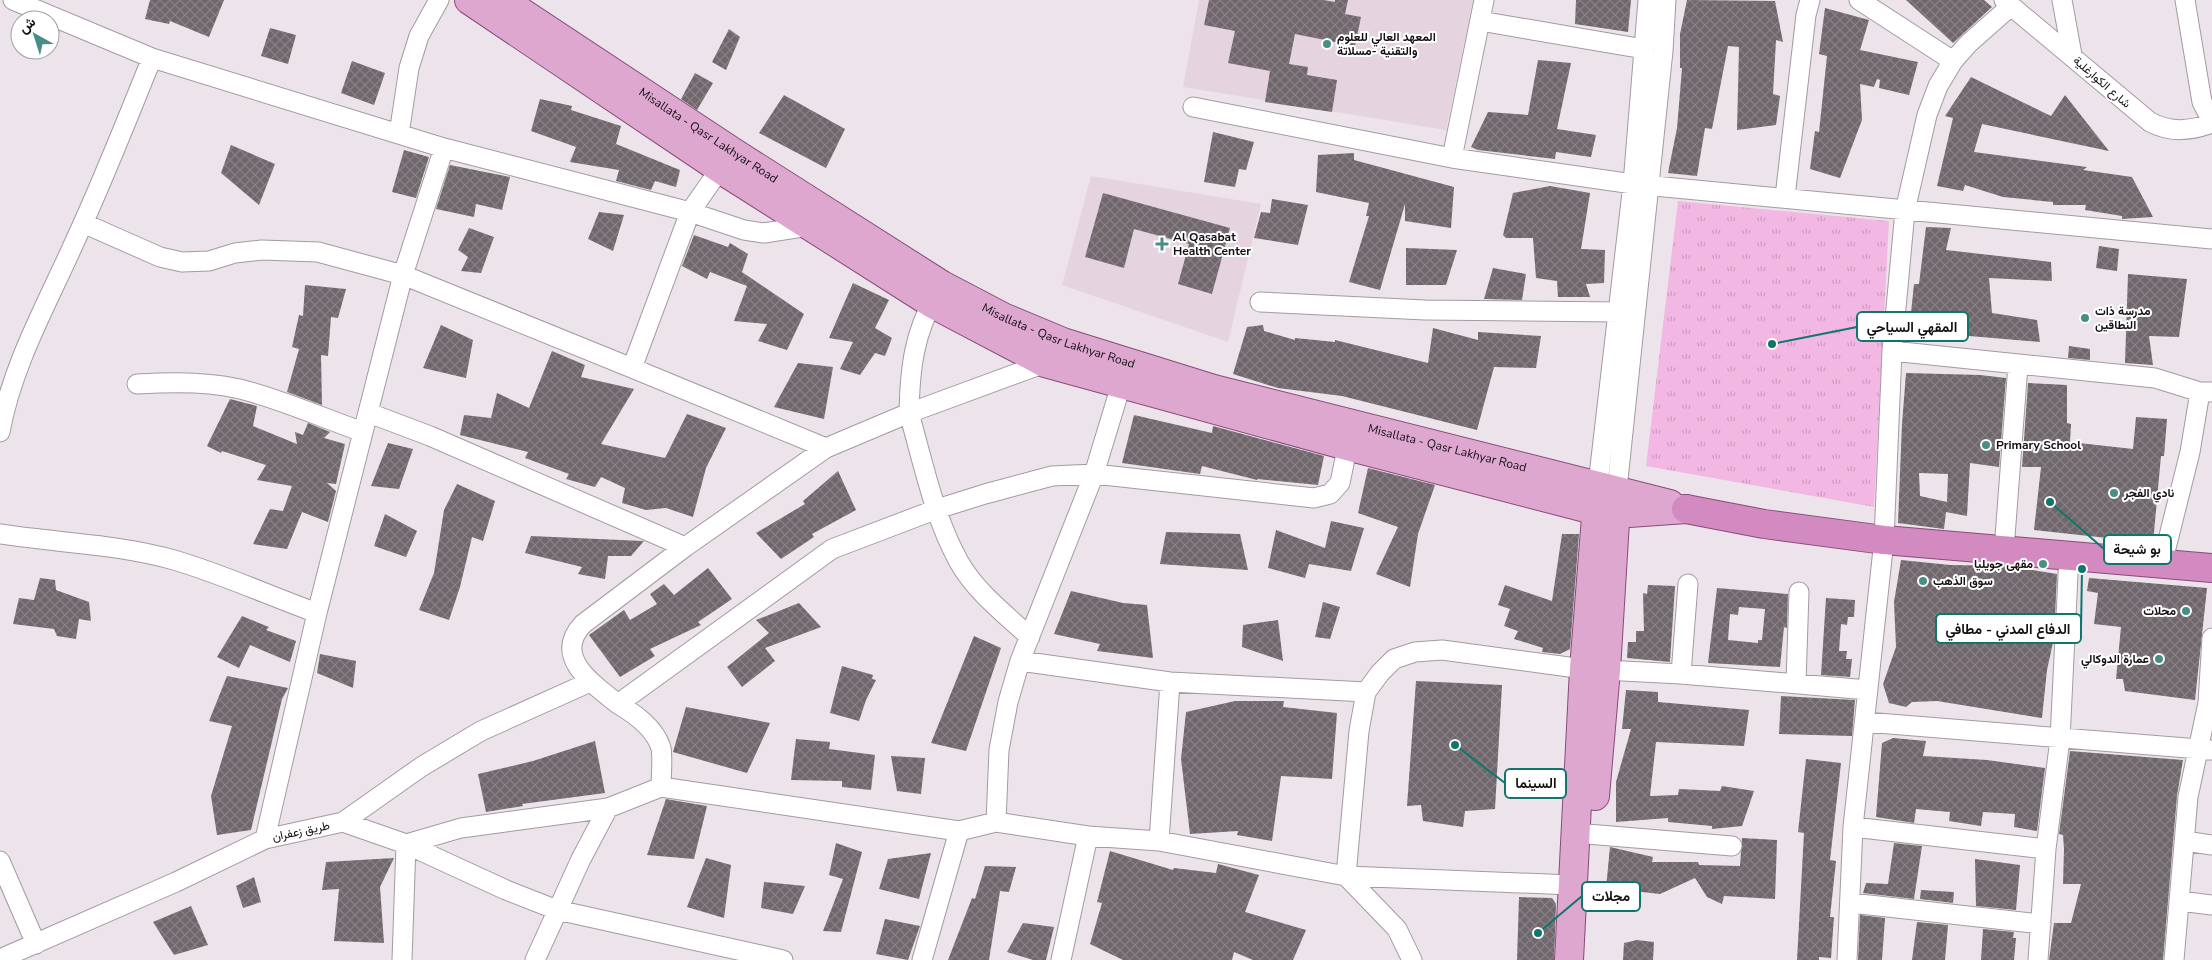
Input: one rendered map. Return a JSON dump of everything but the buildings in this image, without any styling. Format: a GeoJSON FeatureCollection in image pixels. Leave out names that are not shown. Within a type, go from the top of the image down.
{"type":"FeatureCollection","features":[{"type":"Feature","properties":{"kind":"highway"},"geometry":{"type":"LineString","coordinates":[[1686,509],[1764,524],[1884,540],[2212,568]]}},
{"type":"Feature","properties":{"kind":"main road"},"geometry":{"type":"LineString","coordinates":[[469,0],[727,160],[809,226],[937,294],[1045,363],[1125,374]]}},
{"type":"Feature","properties":{"kind":"main road","name":"Misallata - Qasr Lakhyar Road"},"geometry":{"type":"LineString","coordinates":[[503,0],[727,160],[937,294],[1004,317],[1063,342],[1125,374],[1214,389],[1350,435],[1607,499]]}},
{"type":"Feature","properties":{"kind":"main road"},"geometry":{"type":"LineString","coordinates":[[1585,960],[1584,833],[1607,499],[1686,509]]}},
{"type":"Feature","properties":{"kind":"main road"},"geometry":{"type":"LineString","coordinates":[[1569,960],[1572,885],[1584,833]]}},
{"type":"Feature","properties":{"kind":"street"},"geometry":{"type":"LineString","coordinates":[[13,0],[152,58],[444,148],[690,212],[744,230],[764,233],[809,226]]}},
{"type":"Feature","properties":{"kind":"street"},"geometry":{"type":"LineString","coordinates":[[399,134],[409,68],[419,36],[439,0]]}},
{"type":"Feature","properties":{"kind":"street"},"geometry":{"type":"LineString","coordinates":[[1452,158],[1484,0]]}},
{"type":"Feature","properties":{"kind":"street"},"geometry":{"type":"LineString","coordinates":[[1607,499],[1641,185],[1644,49],[1648,0]]}},
{"type":"Feature","properties":{"kind":"street"},"geometry":{"type":"LineString","coordinates":[[1607,499],[1618,312],[1663,51],[1666,0]]}},
{"type":"Feature","properties":{"kind":"street"},"geometry":{"type":"LineString","coordinates":[[1785,197],[1806,15],[1810,0]]}},
{"type":"Feature","properties":{"kind":"street"},"geometry":{"type":"LineString","coordinates":[[1859,0],[1953,60]]}},
{"type":"Feature","properties":{"kind":"street"},"geometry":{"type":"LineString","coordinates":[[2062,0],[2072,55]]}},
{"type":"Feature","properties":{"kind":"street"},"geometry":{"type":"LineString","coordinates":[[2185,0],[2202,102],[2212,122]]}},
{"type":"Feature","properties":{"kind":"street"},"geometry":{"type":"LineString","coordinates":[[1847,960],[1853,827],[1884,540],[1892,351],[1906,211],[1927,115],[1938,86],[1953,60],[2007,3]]}},
{"type":"Feature","properties":{"kind":"street","name":"شارع الكوارغلية"},"geometry":{"type":"LineString","coordinates":[[2007,3],[2072,55],[2123,100],[2160,127],[2192,130],[2212,122]]}},
{"type":"Feature","properties":{"kind":"street"},"geometry":{"type":"LineString","coordinates":[[1480,21],[1644,49]]}},
{"type":"Feature","properties":{"kind":"street"},"geometry":{"type":"LineString","coordinates":[[0,432],[10,391],[20,366],[83,223],[152,58]]}},
{"type":"Feature","properties":{"kind":"street"},"geometry":{"type":"LineString","coordinates":[[1193,107],[1452,158],[1641,185],[1785,197],[1906,211],[2212,239]]}},
{"type":"Feature","properties":{"kind":"street"},"geometry":{"type":"LineString","coordinates":[[265,839],[317,613],[403,275],[444,148]]}},
{"type":"Feature","properties":{"kind":"street"},"geometry":{"type":"LineString","coordinates":[[632,368],[690,212],[727,160]]}},
{"type":"Feature","properties":{"kind":"street"},"geometry":{"type":"LineString","coordinates":[[83,223],[160,258],[182,262],[209,261],[235,253],[262,250],[318,252],[403,275],[826,448]]}},
{"type":"Feature","properties":{"kind":"street"},"geometry":{"type":"LineString","coordinates":[[937,294],[917,338],[910,371],[909,413],[937,509],[959,562],[982,593],[1030,637]]}},
{"type":"Feature","properties":{"kind":"street"},"geometry":{"type":"LineString","coordinates":[[1260,302],[1424,310],[1618,312]]}},
{"type":"Feature","properties":{"kind":"street"},"geometry":{"type":"LineString","coordinates":[[1892,351],[2155,378],[2206,392],[2162,564]]}},
{"type":"Feature","properties":{"kind":"street"},"geometry":{"type":"LineString","coordinates":[[661,788],[660,748],[650,729],[635,715],[590,682],[572,658],[571,644],[575,633],[584,624],[685,547],[826,448],[909,413],[1045,363]]}},
{"type":"Feature","properties":{"kind":"street"},"geometry":{"type":"LineString","coordinates":[[2004,550],[2018,365]]}},
{"type":"Feature","properties":{"kind":"street"},"geometry":{"type":"LineString","coordinates":[[996,822],[999,750],[1008,702],[1020,661],[1094,474],[1125,374]]}},
{"type":"Feature","properties":{"kind":"street"},"geometry":{"type":"LineString","coordinates":[[137,384],[179,382],[222,386],[250,392],[363,432]]}},
{"type":"Feature","properties":{"kind":"street"},"geometry":{"type":"LineString","coordinates":[[369,413],[430,436],[685,547]]}},
{"type":"Feature","properties":{"kind":"street"},"geometry":{"type":"LineString","coordinates":[[618,704],[774,589],[832,549],[937,509],[1052,476],[1094,474],[1314,498],[1330,494],[1340,483],[1350,435]]}},
{"type":"Feature","properties":{"kind":"street"},"geometry":{"type":"LineString","coordinates":[[0,534],[51,542],[118,548],[174,560],[317,613]]}},
{"type":"Feature","properties":{"kind":"street"},"geometry":{"type":"LineString","coordinates":[[2038,960],[2046,849],[2060,739],[2068,555]]}},
{"type":"Feature","properties":{"kind":"street"},"geometry":{"type":"LineString","coordinates":[[1681,674],[1688,584]]}},
{"type":"Feature","properties":{"kind":"street"},"geometry":{"type":"LineString","coordinates":[[1796,683],[1799,592]]}},
{"type":"Feature","properties":{"kind":"street"},"geometry":{"type":"LineString","coordinates":[[2174,960],[2188,797],[2205,749],[2212,638]]}},
{"type":"Feature","properties":{"kind":"street"},"geometry":{"type":"LineString","coordinates":[[1412,960],[1397,929],[1346,876],[1359,731],[1366,692],[1380,672],[1394,659],[1415,652],[1442,650],[1595,669],[1681,674],[1868,690]]}},
{"type":"Feature","properties":{"kind":"street"},"geometry":{"type":"LineString","coordinates":[[1020,661],[1170,682],[1366,692]]}},
{"type":"Feature","properties":{"kind":"street","name":"طريق زعفران"},"geometry":{"type":"LineString","coordinates":[[0,959],[176,882],[265,839],[343,822],[421,767],[481,731],[590,682]]}},
{"type":"Feature","properties":{"kind":"street"},"geometry":{"type":"LineString","coordinates":[[1159,841],[1170,682]]}},
{"type":"Feature","properties":{"kind":"street"},"geometry":{"type":"LineString","coordinates":[[1865,722],[2060,739],[2205,749]]}},
{"type":"Feature","properties":{"kind":"street"},"geometry":{"type":"LineString","coordinates":[[406,844],[461,828],[608,808],[661,788],[960,831],[996,822],[1088,836],[1159,841],[1346,876],[1572,885]]}},
{"type":"Feature","properties":{"kind":"street"},"geometry":{"type":"LineString","coordinates":[[535,960],[557,910],[608,808]]}},
{"type":"Feature","properties":{"kind":"street"},"geometry":{"type":"LineString","coordinates":[[343,822],[406,844],[506,890],[557,910],[784,960]]}},
{"type":"Feature","properties":{"kind":"street"},"geometry":{"type":"LineString","coordinates":[[1853,827],[2046,849]]}},
{"type":"Feature","properties":{"kind":"street"},"geometry":{"type":"LineString","coordinates":[[922,960],[960,831]]}},
{"type":"Feature","properties":{"kind":"street"},"geometry":{"type":"LineString","coordinates":[[1584,833],[1732,846]]}},
{"type":"Feature","properties":{"kind":"street"},"geometry":{"type":"LineString","coordinates":[[1061,960],[1088,836]]}},
{"type":"Feature","properties":{"kind":"street"},"geometry":{"type":"LineString","coordinates":[[2185,841],[2212,845]]}},
{"type":"Feature","properties":{"kind":"street"},"geometry":{"type":"LineString","coordinates":[[402,960],[406,844]]}},
{"type":"Feature","properties":{"kind":"street"},"geometry":{"type":"LineString","coordinates":[[0,861],[36,944]]}},
{"type":"Feature","properties":{"kind":"street"},"geometry":{"type":"LineString","coordinates":[[2180,901],[2212,905]]}},
{"type":"Feature","properties":{"kind":"street"},"geometry":{"type":"LineString","coordinates":[[1851,903],[2041,924]]}},
{"type":"Feature","properties":{"kind":"shaded area","name":"المعهد العالي للعلوم والتقنية -مسلاتة"},"geometry":{"type":"Polygon","coordinates":[[[1199,0],[1473,0],[1446,130],[1183,87],[1199,0]]]}},
{"type":"Feature","properties":{"kind":"shaded area","name":"Al Qasabat Health Center"},"geometry":{"type":"Polygon","coordinates":[[[1091,176],[1261,204],[1228,342],[1062,285],[1091,176]]]}},
{"type":"Feature","properties":{"kind":"green space"},"geometry":{"type":"Polygon","coordinates":[[[1678,201],[1889,221],[1874,507],[1646,466],[1678,201]]]}},
{"type":"Feature","properties":{"kind":"place","name":"المعهد العالي للعلوم والتقنية -مسلاتة"},"geometry":{"type":"Point","coordinates":[1327,44]}},
{"type":"Feature","properties":{"kind":"place","name":"Al Qasabat Health Center"},"geometry":{"type":"Point","coordinates":[1162,244]}},
{"type":"Feature","properties":{"kind":"place","name":"مدرسة ذات النطاقين"},"geometry":{"type":"Point","coordinates":[2085,318]}},
{"type":"Feature","properties":{"kind":"place","name":"المقهي السياحي"},"geometry":{"type":"Point","coordinates":[1772,344]}},
{"type":"Feature","properties":{"kind":"place","name":"Primary School"},"geometry":{"type":"Point","coordinates":[1986,445]}},
{"type":"Feature","properties":{"kind":"place","name":"نادي الفجر"},"geometry":{"type":"Point","coordinates":[2114,493]}},
{"type":"Feature","properties":{"kind":"place","name":"بو شيحة"},"geometry":{"type":"Point","coordinates":[2050,502]}},
{"type":"Feature","properties":{"kind":"place","name":"مقهى جويليا"},"geometry":{"type":"Point","coordinates":[2043,564]}},
{"type":"Feature","properties":{"kind":"place","name":"الدفاع المدني - مطافي"},"geometry":{"type":"Point","coordinates":[2082,569]}},
{"type":"Feature","properties":{"kind":"place","name":"سوق الذهب"},"geometry":{"type":"Point","coordinates":[1923,581]}},
{"type":"Feature","properties":{"kind":"place","name":"محلات"},"geometry":{"type":"Point","coordinates":[2186,611]}},
{"type":"Feature","properties":{"kind":"place","name":"عمارة الدوكالي"},"geometry":{"type":"Point","coordinates":[2159,659]}},
{"type":"Feature","properties":{"kind":"place","name":"السينما"},"geometry":{"type":"Point","coordinates":[1455,745]}},
{"type":"Feature","properties":{"kind":"place","name":"مجلات"},"geometry":{"type":"Point","coordinates":[1538,933]}}]}
